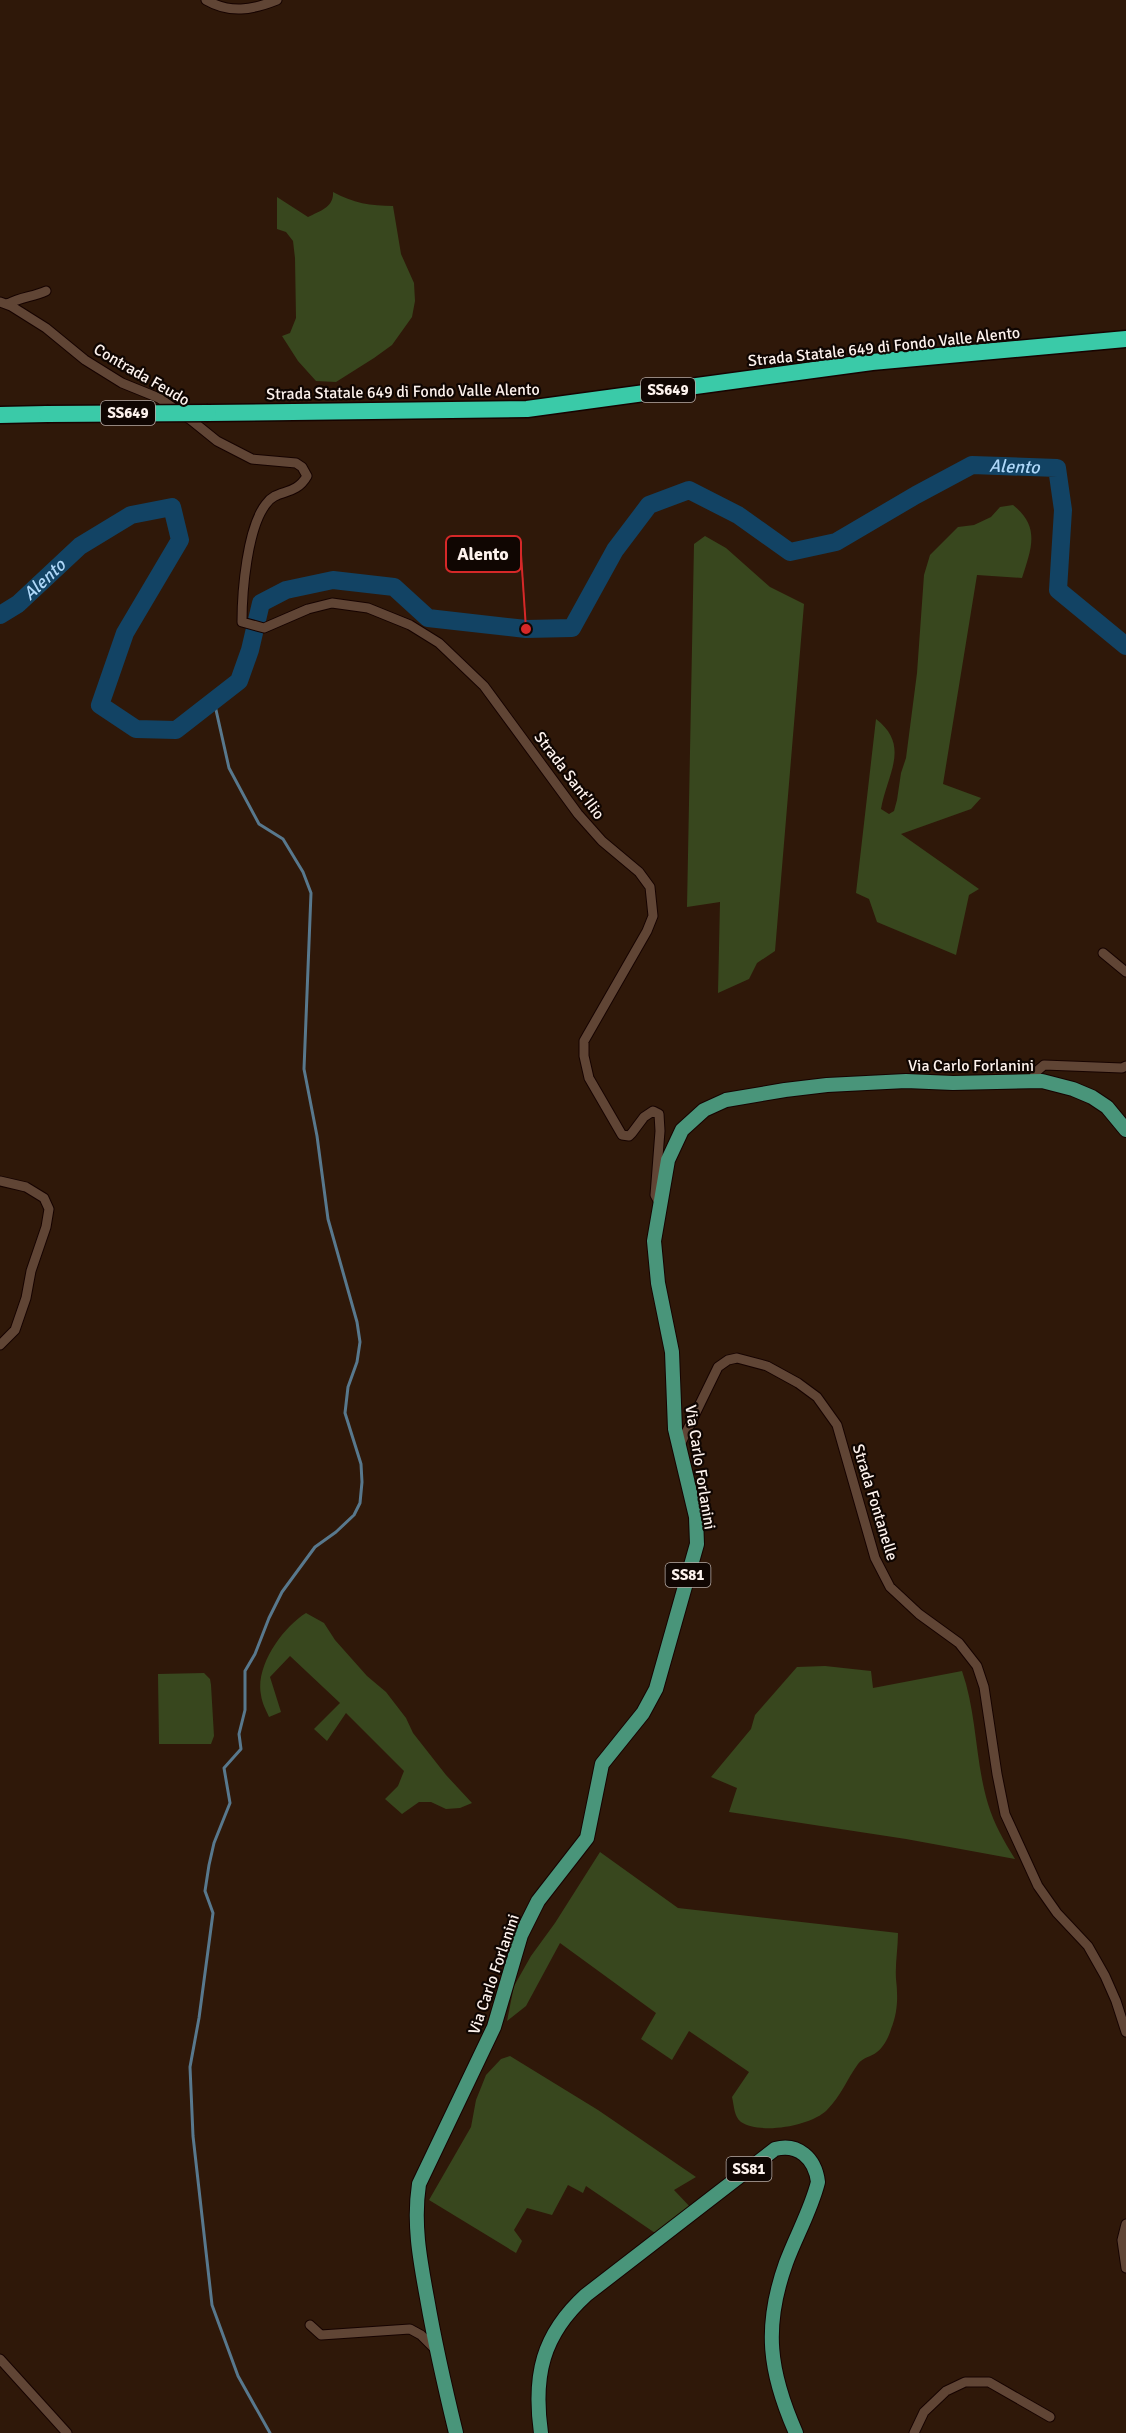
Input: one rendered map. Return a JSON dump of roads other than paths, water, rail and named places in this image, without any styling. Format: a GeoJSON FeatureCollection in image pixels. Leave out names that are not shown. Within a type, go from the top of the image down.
{"type":"FeatureCollection","features":[{"type":"Feature","properties":{"kind":"highway","name":"Strada Statale 649 di Fondo Valle Alento"},"geometry":{"type":"LineString","coordinates":[[0,415],[527,409],[872,362],[1126,339]]}},
{"type":"Feature","properties":{"kind":"main road","name":"Via Carlo Forlanini"},"geometry":{"type":"LineString","coordinates":[[456,2433],[436,2350],[416,2235],[419,2184],[494,2027],[521,1935],[538,1900],[587,1838],[602,1764],[643,1713],[656,1689],[697,1544],[696,1517],[675,1429],[672,1352],[658,1282],[654,1241],[668,1160],[679,1136],[696,1116],[726,1100],[827,1085],[906,1082],[1042,1081],[1073,1089],[1092,1097],[1107,1107],[1126,1130]]}},
{"type":"Feature","properties":{"kind":"main road","name":"SS81"},"geometry":{"type":"LineString","coordinates":[[541,2433],[537,2393],[539,2375],[544,2357],[566,2316],[586,2295],[775,2149],[787,2146],[805,2155],[817,2171],[818,2182],[786,2264],[775,2301],[770,2336],[771,2357],[796,2433]]}},
{"type":"Feature","properties":{"kind":"street"},"geometry":{"type":"LineString","coordinates":[[206,0],[228,9],[241,10],[277,0]]}},
{"type":"Feature","properties":{"kind":"street"},"geometry":{"type":"LineString","coordinates":[[4,303],[46,291]]}},
{"type":"Feature","properties":{"kind":"street","name":"Contrada Feudo"},"geometry":{"type":"LineString","coordinates":[[4,303],[46,328],[85,360],[122,383],[159,398],[217,441],[252,459],[296,463],[307,475],[299,487],[267,502],[255,527],[242,593],[242,622],[264,628]]}},
{"type":"Feature","properties":{"kind":"street","name":"Strada Sant'Ilio"},"geometry":{"type":"LineString","coordinates":[[264,628],[308,609],[332,603],[368,608],[410,625],[439,643],[484,686],[578,814],[602,841],[639,872],[650,887],[653,916],[614,988],[591,1024],[584,1041],[584,1056],[589,1078],[622,1135],[629,1136],[647,1114],[653,1111],[659,1114],[660,1131],[655,1195],[660,1203]]}},
{"type":"Feature","properties":{"kind":"street"},"geometry":{"type":"LineString","coordinates":[[1103,953],[1126,972]]}},
{"type":"Feature","properties":{"kind":"street"},"geometry":{"type":"LineString","coordinates":[[1031,1082],[1037,1071],[1044,1065],[1122,1068],[1126,1066]]}},
{"type":"Feature","properties":{"kind":"street"},"geometry":{"type":"LineString","coordinates":[[0,1181],[26,1187],[44,1198],[49,1209],[46,1227],[31,1270],[26,1298],[15,1330],[0,1345]]}},
{"type":"Feature","properties":{"kind":"street","name":"Strada Fontanelle"},"geometry":{"type":"LineString","coordinates":[[679,1446],[718,1367],[728,1360],[737,1358],[767,1366],[798,1383],[817,1397],[837,1425],[875,1558],[890,1587],[919,1614],[959,1643],[977,1666],[984,1687],[1005,1814],[1038,1886],[1057,1913],[1088,1946],[1105,1976],[1126,2032]]}},
{"type":"Feature","properties":{"kind":"street"},"geometry":{"type":"LineString","coordinates":[[1126,2224],[1122,2240],[1126,2268]]}},
{"type":"Feature","properties":{"kind":"street"},"geometry":{"type":"LineString","coordinates":[[310,2325],[321,2335],[410,2329],[421,2335],[436,2350]]}},
{"type":"Feature","properties":{"kind":"street"},"geometry":{"type":"LineString","coordinates":[[0,2359],[67,2433]]}},
{"type":"Feature","properties":{"kind":"street"},"geometry":{"type":"LineString","coordinates":[[914,2433],[924,2412],[946,2391],[965,2382],[989,2382],[1050,2417]]}},
{"type":"Feature","properties":{"kind":"waterway","name":"Alento"},"geometry":{"type":"LineString","coordinates":[[0,615],[18,604],[80,546],[131,515],[172,507],[180,540],[125,633],[100,705],[136,729],[176,730],[239,681],[250,650],[261,603],[286,590],[333,580],[394,587],[428,618],[526,629],[572,628],[615,550],[649,505],[689,490],[738,515],[790,552],[836,542],[972,465],[1057,468],[1063,510],[1058,590],[1126,646]]}},
{"type":"Feature","properties":{"kind":"waterway"},"geometry":{"type":"LineString","coordinates":[[214,701],[229,768],[259,824],[283,839],[303,872],[311,893],[304,1069],[317,1136],[328,1219],[357,1322],[360,1342],[357,1362],[348,1387],[345,1413],[361,1464],[360,1503],[354,1515],[315,1547],[282,1592],[255,1654],[245,1671],[245,1710],[239,1734],[241,1749],[224,1768],[230,1803],[214,1843],[205,1891],[213,1913],[190,2067],[193,2136],[212,2305],[238,2376],[270,2433]]}},
{"type":"Feature","properties":{"kind":"place","name":"Alento"},"geometry":{"type":"Point","coordinates":[526,629]}}]}
